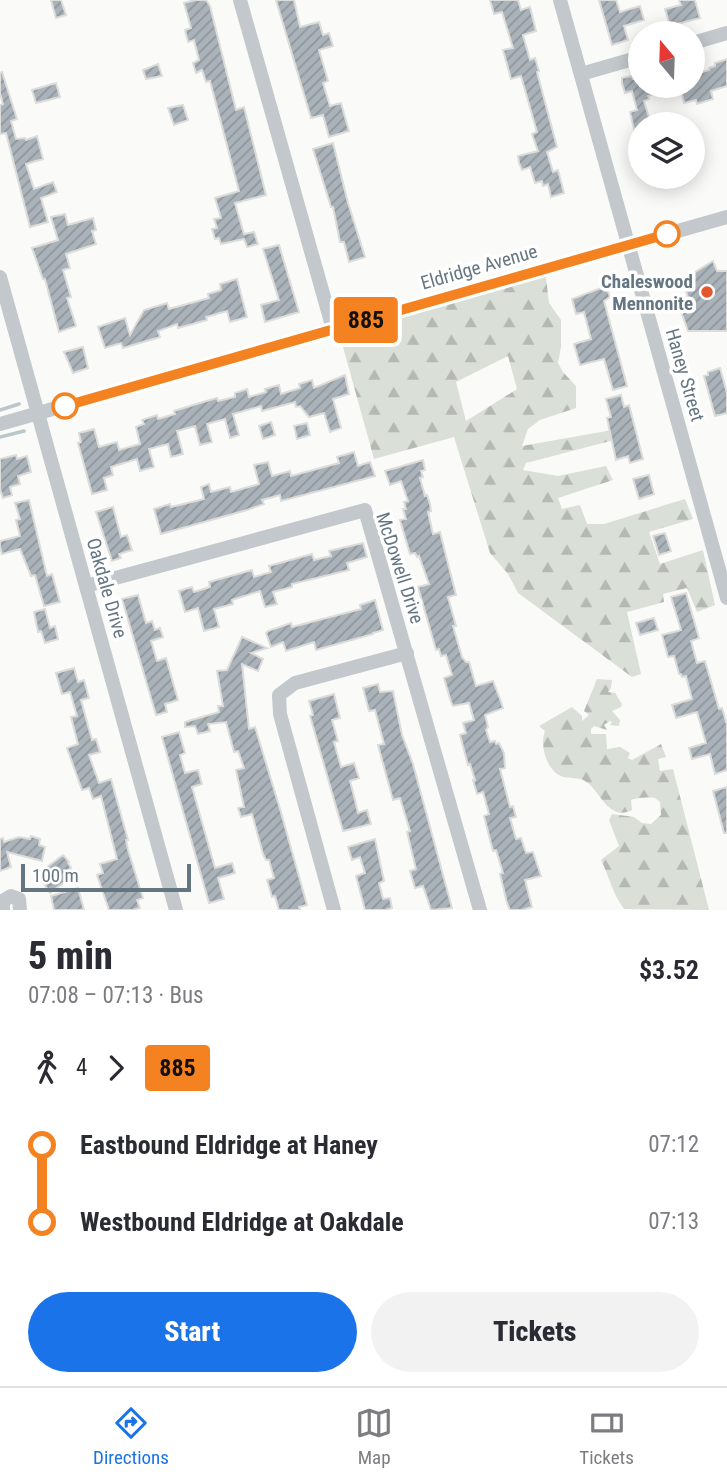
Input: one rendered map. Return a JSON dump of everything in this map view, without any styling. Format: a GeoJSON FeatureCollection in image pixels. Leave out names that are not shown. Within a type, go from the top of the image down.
{"type":"FeatureCollection","features":[{"type":"Feature","properties":{"kind":"street"},"geometry":{"type":"LineString","coordinates":[[240,0],[333,329]]}},
{"type":"Feature","properties":{"kind":"street","name":"Haney Street"},"geometry":{"type":"LineString","coordinates":[[560,0],[727,598]]}},
{"type":"Feature","properties":{"kind":"street"},"geometry":{"type":"LineString","coordinates":[[705,39],[727,33]]}},
{"type":"Feature","properties":{"kind":"street"},"geometry":{"type":"LineString","coordinates":[[581,74],[628,60]]}},
{"type":"Feature","properties":{"kind":"street","name":"Eldridge Avenue"},"geometry":{"type":"LineString","coordinates":[[0,424],[727,217]]}},
{"type":"Feature","properties":{"kind":"street","name":"Oakdale Drive"},"geometry":{"type":"LineString","coordinates":[[0,277],[176,910]]}},
{"type":"Feature","properties":{"kind":"street","name":"McDowell Drive"},"geometry":{"type":"LineString","coordinates":[[86,586],[365,510],[480,910]]}},
{"type":"Feature","properties":{"kind":"street"},"geometry":{"type":"LineString","coordinates":[[334,910],[280,715],[279,695],[295,683],[407,653]]}},
{"type":"Feature","properties":{"kind":"street"},"geometry":{"type":"LineString","coordinates":[[2,905],[8,896],[17,897],[21,902],[20,910]]}},
{"type":"Feature","properties":{"kind":"green space"},"geometry":{"type":"Polygon","coordinates":[[[546,277],[549,303],[561,320],[558,363],[576,386],[576,408],[540,420],[528,429],[522,446],[618,429],[618,439],[526,463],[523,470],[558,476],[606,466],[613,480],[558,498],[562,509],[580,505],[587,524],[604,524],[685,499],[693,519],[649,532],[660,564],[703,550],[715,605],[697,612],[687,588],[663,594],[664,602],[627,612],[641,674],[632,677],[518,593],[508,574],[490,553],[454,437],[374,459],[338,329],[546,277]],[[508,356],[456,382],[466,421],[517,389],[508,356]]]}},
{"type":"Feature","properties":{"kind":"green space"},"geometry":{"type":"Polygon","coordinates":[[[597,679],[612,680],[608,692],[615,693],[622,704],[612,711],[620,720],[619,726],[610,725],[610,721],[604,725],[607,730],[594,726],[591,734],[606,734],[607,749],[620,747],[630,753],[628,758],[632,760],[661,744],[666,757],[658,759],[660,771],[673,769],[709,910],[624,909],[601,860],[619,846],[609,820],[612,814],[634,817],[642,823],[651,824],[661,815],[660,802],[655,798],[633,799],[632,810],[617,812],[605,804],[585,781],[558,774],[546,758],[543,744],[545,731],[539,726],[572,707],[582,716],[582,721],[589,715],[584,711],[597,679]]]}},
{"type":"Feature","properties":{"kind":"building"},"geometry":{"type":"Polygon","coordinates":[[[51,0],[61,0],[66,15],[56,18],[51,0]]]}},
{"type":"Feature","properties":{"kind":"building"},"geometry":{"type":"Polygon","coordinates":[[[206,0],[210,6],[236,110],[244,107],[266,195],[235,203],[244,234],[254,232],[258,244],[247,247],[244,239],[221,244],[219,238],[215,239],[212,229],[217,228],[214,219],[221,218],[215,198],[239,191],[210,81],[206,82],[202,70],[196,73],[193,63],[199,60],[194,40],[188,42],[185,30],[191,28],[184,3],[206,0]]]}},
{"type":"Feature","properties":{"kind":"building"},"geometry":{"type":"Polygon","coordinates":[[[276,0],[294,0],[300,27],[319,22],[323,35],[329,33],[333,46],[319,50],[328,81],[323,83],[330,106],[341,103],[349,131],[329,137],[323,115],[311,118],[276,0]]]}},
{"type":"Feature","properties":{"kind":"building"},"geometry":{"type":"Polygon","coordinates":[[[490,0],[518,0],[521,10],[530,7],[536,31],[523,35],[530,60],[535,58],[539,71],[537,72],[557,147],[547,152],[553,172],[558,170],[564,193],[551,197],[548,184],[543,186],[542,181],[535,183],[530,167],[522,170],[519,163],[518,156],[538,151],[532,134],[537,132],[521,76],[511,79],[503,50],[513,48],[502,12],[494,14],[490,0]]]}},
{"type":"Feature","properties":{"kind":"building"},"geometry":{"type":"Polygon","coordinates":[[[599,0],[616,0],[620,12],[640,6],[644,20],[628,21],[628,25],[624,26],[628,40],[612,45],[599,0]]]}},
{"type":"Feature","properties":{"kind":"building"},"geometry":{"type":"Polygon","coordinates":[[[679,0],[695,0],[700,18],[669,21],[665,9],[681,5],[679,0]]]}},
{"type":"Feature","properties":{"kind":"building"},"geometry":{"type":"Polygon","coordinates":[[[727,59],[727,86],[711,91],[713,99],[697,104],[696,100],[684,103],[683,98],[705,98],[705,71],[715,66],[715,63],[727,59]]]}},
{"type":"Feature","properties":{"kind":"building"},"geometry":{"type":"Polygon","coordinates":[[[158,64],[162,76],[146,79],[143,70],[158,64]]]}},
{"type":"Feature","properties":{"kind":"building"},"geometry":{"type":"Polygon","coordinates":[[[2,72],[17,119],[11,121],[16,139],[26,140],[37,136],[43,159],[26,164],[34,189],[53,182],[57,192],[41,198],[48,222],[30,227],[6,133],[0,134],[2,72]]]}},
{"type":"Feature","properties":{"kind":"building"},"geometry":{"type":"Polygon","coordinates":[[[628,77],[628,92],[625,93],[622,78],[628,77]]]}},
{"type":"Feature","properties":{"kind":"building"},"geometry":{"type":"Polygon","coordinates":[[[56,83],[60,97],[36,103],[32,90],[56,83]]]}},
{"type":"Feature","properties":{"kind":"building"},"geometry":{"type":"Polygon","coordinates":[[[634,98],[649,98],[644,101],[647,112],[630,112],[637,110],[634,98]]]}},
{"type":"Feature","properties":{"kind":"building"},"geometry":{"type":"Polygon","coordinates":[[[183,105],[188,120],[174,125],[168,108],[183,105]]]}},
{"type":"Feature","properties":{"kind":"building"},"geometry":{"type":"Polygon","coordinates":[[[333,143],[365,257],[349,262],[344,242],[340,242],[333,207],[313,149],[333,143]]]}},
{"type":"Feature","properties":{"kind":"building"},"geometry":{"type":"Polygon","coordinates":[[[65,214],[68,225],[93,218],[96,230],[92,231],[96,244],[66,254],[70,268],[63,270],[71,297],[67,298],[76,326],[59,332],[45,279],[32,248],[58,240],[51,217],[65,214]]]}},
{"type":"Feature","properties":{"kind":"building"},"geometry":{"type":"Polygon","coordinates":[[[279,245],[299,312],[265,322],[261,305],[279,300],[263,249],[279,245]]]}},
{"type":"Feature","properties":{"kind":"building","name":"Chaleswood Mennonite"},"geometry":{"type":"Polygon","coordinates":[[[713,261],[717,271],[727,271],[727,331],[688,331],[678,303],[688,300],[684,279],[713,261]]]}},
{"type":"Feature","properties":{"kind":"building"},"geometry":{"type":"Polygon","coordinates":[[[237,279],[247,317],[230,322],[227,311],[206,317],[207,320],[178,328],[177,324],[158,331],[160,337],[123,348],[121,343],[105,348],[98,327],[125,318],[130,335],[144,310],[167,303],[169,309],[209,298],[208,294],[221,290],[220,284],[237,279]]]}},
{"type":"Feature","properties":{"kind":"building"},"geometry":{"type":"Polygon","coordinates":[[[606,286],[610,297],[604,301],[627,386],[613,390],[604,359],[580,365],[574,344],[591,339],[584,312],[576,314],[572,299],[606,286]]]}},
{"type":"Feature","properties":{"kind":"building"},"geometry":{"type":"Polygon","coordinates":[[[83,347],[88,368],[73,373],[64,352],[83,347]]]}},
{"type":"Feature","properties":{"kind":"building"},"geometry":{"type":"Polygon","coordinates":[[[720,368],[727,393],[727,413],[715,416],[704,376],[720,368]]]}},
{"type":"Feature","properties":{"kind":"building"},"geometry":{"type":"Polygon","coordinates":[[[345,375],[349,394],[333,399],[341,428],[330,432],[324,413],[309,417],[300,406],[296,407],[295,402],[262,411],[261,406],[233,414],[239,435],[230,438],[225,419],[207,424],[212,442],[200,445],[195,426],[177,431],[183,454],[171,457],[168,444],[149,449],[154,467],[140,471],[137,459],[111,467],[113,475],[104,478],[107,490],[92,494],[78,443],[81,442],[79,433],[94,429],[99,447],[117,442],[119,450],[140,444],[136,427],[144,424],[142,420],[157,415],[158,419],[175,414],[174,411],[217,398],[218,401],[235,397],[235,393],[247,389],[249,397],[279,385],[281,394],[300,388],[299,384],[312,380],[314,388],[345,375]]]}},
{"type":"Feature","properties":{"kind":"building"},"geometry":{"type":"Polygon","coordinates":[[[621,395],[624,407],[629,405],[643,459],[630,463],[628,456],[616,460],[607,418],[611,417],[606,399],[621,395]]]}},
{"type":"Feature","properties":{"kind":"building"},"geometry":{"type":"Polygon","coordinates":[[[271,422],[275,435],[263,439],[259,426],[271,422]]]}},
{"type":"Feature","properties":{"kind":"building"},"geometry":{"type":"Polygon","coordinates":[[[307,423],[310,435],[297,439],[294,426],[307,423]]]}},
{"type":"Feature","properties":{"kind":"building"},"geometry":{"type":"Polygon","coordinates":[[[354,452],[358,466],[370,462],[375,476],[281,501],[280,495],[262,500],[264,504],[247,510],[161,534],[154,509],[204,499],[201,487],[209,484],[211,492],[230,487],[231,492],[259,484],[254,465],[268,462],[272,476],[290,471],[291,476],[339,463],[337,457],[354,452]]]}},
{"type":"Feature","properties":{"kind":"building"},"geometry":{"type":"Polygon","coordinates":[[[16,455],[17,459],[27,456],[31,472],[18,476],[20,484],[10,487],[12,495],[3,498],[0,489],[0,459],[16,455]]]}},
{"type":"Feature","properties":{"kind":"building"},"geometry":{"type":"Polygon","coordinates":[[[423,460],[425,470],[421,471],[423,477],[420,478],[430,504],[431,511],[428,512],[433,534],[440,532],[456,595],[448,597],[456,626],[453,626],[462,657],[469,662],[476,686],[493,681],[500,699],[503,708],[485,715],[488,727],[486,730],[490,742],[499,743],[504,753],[505,768],[500,769],[510,807],[513,806],[516,817],[510,818],[516,839],[521,838],[526,853],[533,852],[541,876],[525,880],[532,907],[522,910],[510,910],[507,903],[500,874],[503,873],[496,850],[493,851],[484,816],[489,814],[483,792],[477,794],[460,735],[466,733],[463,723],[474,720],[469,703],[453,706],[451,702],[444,678],[452,675],[446,655],[441,656],[439,649],[436,650],[418,587],[429,584],[419,556],[410,554],[400,520],[406,519],[403,509],[406,509],[404,502],[408,501],[401,481],[390,485],[385,471],[423,460]]]}},
{"type":"Feature","properties":{"kind":"building"},"geometry":{"type":"Polygon","coordinates":[[[649,475],[654,494],[639,499],[633,479],[649,475]]]}},
{"type":"Feature","properties":{"kind":"building"},"geometry":{"type":"Polygon","coordinates":[[[29,500],[47,576],[52,574],[60,602],[44,606],[35,575],[31,576],[20,549],[2,554],[0,547],[0,541],[20,536],[16,520],[20,519],[15,503],[29,500]]]}},
{"type":"Feature","properties":{"kind":"building"},"geometry":{"type":"Polygon","coordinates":[[[113,507],[121,537],[127,535],[132,550],[119,554],[121,558],[112,561],[96,512],[113,507]]]}},
{"type":"Feature","properties":{"kind":"building"},"geometry":{"type":"Polygon","coordinates":[[[665,533],[671,551],[659,555],[653,536],[665,533]]]}},
{"type":"Feature","properties":{"kind":"building"},"geometry":{"type":"Polygon","coordinates":[[[363,543],[367,557],[347,563],[349,570],[292,584],[292,587],[273,592],[277,604],[265,607],[260,591],[232,600],[233,604],[214,609],[219,627],[204,631],[198,608],[185,612],[179,591],[192,587],[194,592],[210,587],[209,582],[252,570],[254,577],[271,572],[269,566],[312,554],[314,560],[331,556],[329,551],[363,543]]]}},
{"type":"Feature","properties":{"kind":"building"},"geometry":{"type":"Polygon","coordinates":[[[686,593],[699,638],[691,641],[697,663],[705,661],[719,709],[722,708],[727,725],[727,770],[715,774],[710,754],[692,759],[689,748],[706,743],[697,712],[676,718],[672,705],[692,699],[686,676],[679,674],[674,656],[668,657],[662,635],[681,630],[671,597],[686,593]]]}},
{"type":"Feature","properties":{"kind":"building"},"geometry":{"type":"Polygon","coordinates":[[[138,595],[146,623],[152,621],[155,630],[160,628],[163,637],[151,641],[157,661],[166,658],[178,700],[165,704],[167,712],[156,715],[122,599],[138,595]]]}},
{"type":"Feature","properties":{"kind":"building"},"geometry":{"type":"Polygon","coordinates":[[[375,600],[383,630],[316,650],[314,642],[286,651],[283,642],[271,647],[266,633],[268,631],[291,623],[292,627],[361,609],[360,605],[375,600]]]}},
{"type":"Feature","properties":{"kind":"building"},"geometry":{"type":"Polygon","coordinates":[[[45,609],[50,628],[55,626],[58,639],[45,643],[41,631],[38,632],[34,612],[45,609]]]}},
{"type":"Feature","properties":{"kind":"building"},"geometry":{"type":"Polygon","coordinates":[[[654,618],[658,630],[640,635],[636,623],[654,618]]]}},
{"type":"Feature","properties":{"kind":"building"},"geometry":{"type":"Polygon","coordinates":[[[242,637],[267,648],[251,653],[263,659],[258,671],[242,664],[249,729],[255,727],[280,809],[307,905],[299,907],[300,910],[279,910],[275,896],[272,897],[267,880],[274,878],[269,860],[266,860],[263,854],[252,814],[241,817],[238,808],[244,807],[236,770],[244,768],[238,751],[234,752],[226,722],[208,724],[210,731],[198,734],[195,726],[185,727],[185,722],[219,712],[218,706],[223,706],[217,671],[227,670],[242,637]]]}},
{"type":"Feature","properties":{"kind":"building"},"geometry":{"type":"Polygon","coordinates":[[[74,668],[78,682],[84,680],[89,698],[81,700],[92,740],[96,739],[100,752],[89,755],[99,783],[111,779],[143,898],[137,900],[140,908],[133,910],[109,910],[97,875],[103,873],[100,864],[117,859],[101,796],[93,799],[89,788],[82,790],[67,748],[78,744],[71,717],[77,716],[70,692],[62,694],[56,673],[74,668]]]}},
{"type":"Feature","properties":{"kind":"building"},"geometry":{"type":"Polygon","coordinates":[[[378,684],[380,692],[393,691],[402,735],[413,764],[452,908],[431,910],[423,886],[415,888],[410,871],[416,869],[407,832],[410,831],[400,798],[393,800],[378,745],[384,744],[375,710],[369,711],[363,688],[378,684]]]}},
{"type":"Feature","properties":{"kind":"building"},"geometry":{"type":"Polygon","coordinates":[[[334,694],[340,718],[332,720],[338,741],[334,742],[341,767],[354,763],[359,778],[350,781],[358,813],[367,810],[371,824],[343,831],[310,716],[313,715],[309,701],[334,694]]]}},
{"type":"Feature","properties":{"kind":"building"},"geometry":{"type":"Polygon","coordinates":[[[179,732],[185,753],[180,755],[185,773],[198,770],[202,784],[192,787],[215,868],[232,863],[235,873],[218,878],[224,899],[209,903],[162,737],[179,732]]]}},
{"type":"Feature","properties":{"kind":"building"},"geometry":{"type":"Polygon","coordinates":[[[727,787],[727,833],[724,833],[713,791],[727,787]]]}},
{"type":"Feature","properties":{"kind":"building"},"geometry":{"type":"Polygon","coordinates":[[[31,836],[40,839],[39,845],[45,847],[42,861],[7,852],[11,867],[0,871],[0,839],[3,838],[4,842],[19,837],[30,839],[31,836]]]}},
{"type":"Feature","properties":{"kind":"building"},"geometry":{"type":"Polygon","coordinates":[[[375,839],[384,881],[379,883],[383,899],[390,898],[392,908],[386,910],[365,910],[356,876],[365,873],[360,857],[352,860],[348,847],[375,839]]]}},
{"type":"Feature","properties":{"kind":"building"},"geometry":{"type":"Polygon","coordinates":[[[63,855],[69,862],[71,868],[68,871],[72,876],[50,893],[38,874],[63,855]]]}},
{"type":"Feature","properties":{"kind":"building"},"geometry":{"type":"Polygon","coordinates":[[[78,888],[84,910],[54,910],[51,896],[78,888]]]}},
{"type":"Feature","properties":{"kind":"waterway"},"geometry":{"type":"LineString","coordinates":[[0,410],[19,404]]}},
{"type":"Feature","properties":{"kind":"waterway"},"geometry":{"type":"LineString","coordinates":[[0,437],[24,431]]}},
{"type":"Feature","properties":{"kind":"bus line","name":"885"},"geometry":{"type":"LineString","coordinates":[[65,406],[667,234]]}},
{"type":"Feature","properties":{"kind":"place","name":"Chaleswood Mennonite"},"geometry":{"type":"Point","coordinates":[707,292]}}]}
